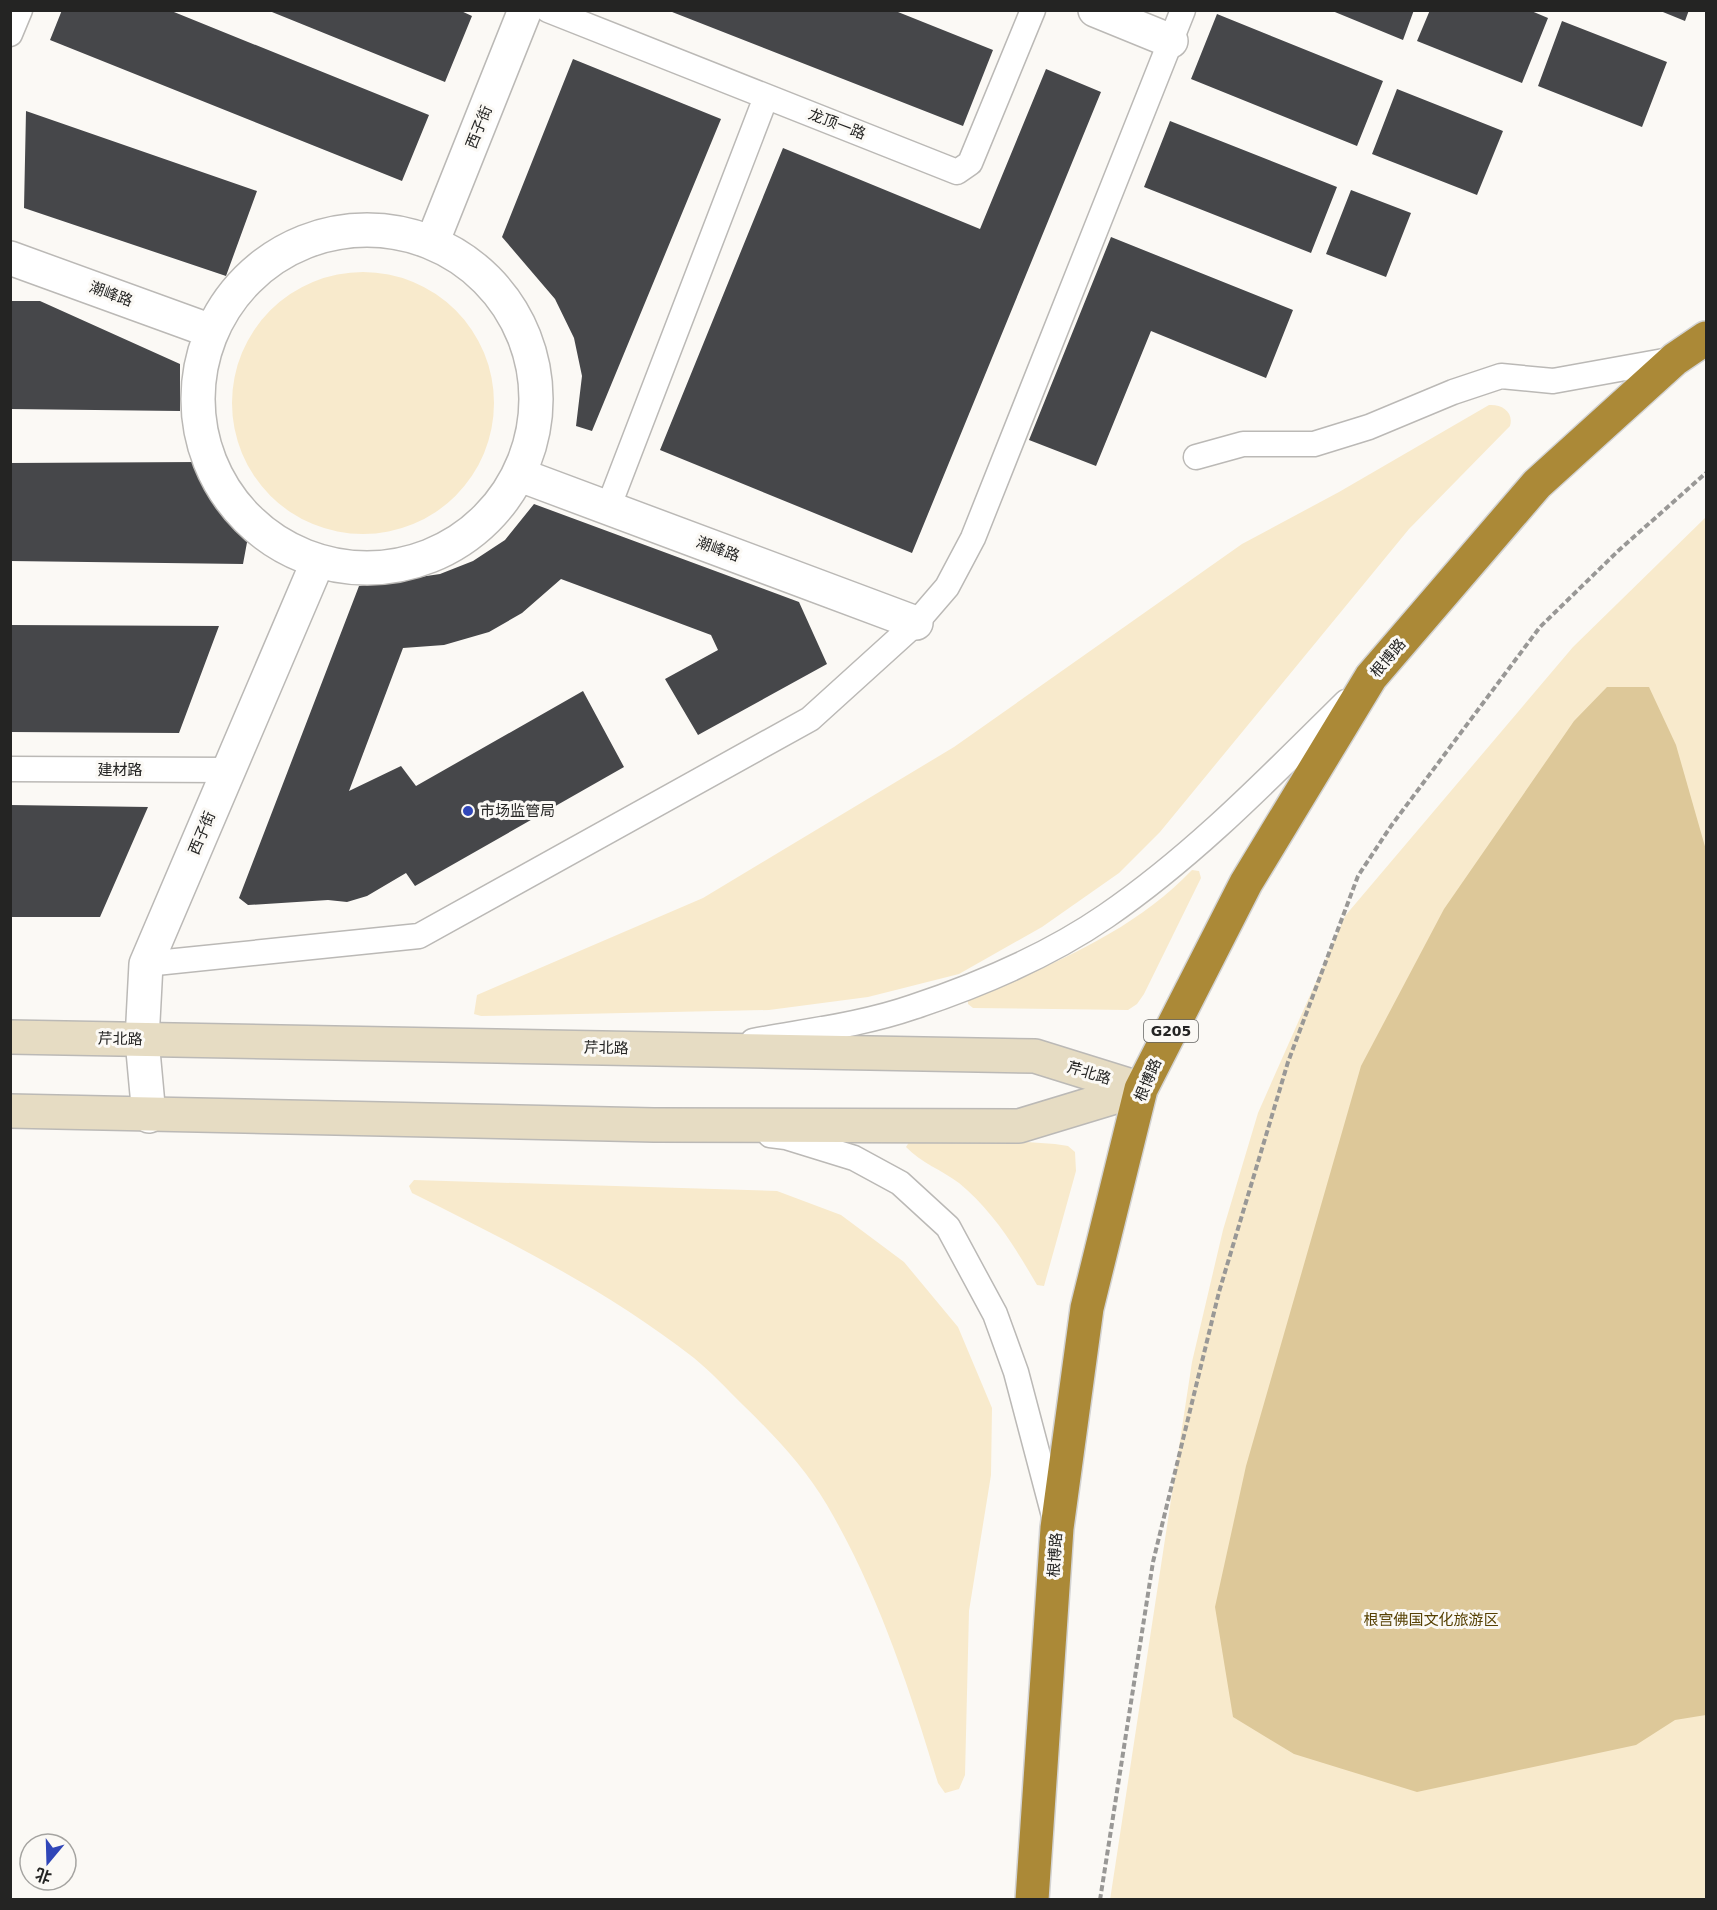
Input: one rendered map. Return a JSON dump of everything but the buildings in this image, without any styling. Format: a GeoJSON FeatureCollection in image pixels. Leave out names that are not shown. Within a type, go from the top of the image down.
{"type":"FeatureCollection","features":[{"type":"Feature","properties":{"kind":"highway","name":"根博路"},"geometry":{"type":"LineString","coordinates":[[1032,1899],[1057,1528],[1087,1308],[1141,1089],[1246,883],[1371,677],[1536,484],[1675,358],[1707,338]]}},
{"type":"Feature","properties":{"kind":"main road","name":"芹北路"},"geometry":{"type":"LineString","coordinates":[[10,1037],[1035,1056],[1141,1089]]}},
{"type":"Feature","properties":{"kind":"main road","name":"芹北路"},"geometry":{"type":"LineString","coordinates":[[10,1111],[149,1116],[654,1125],[1019,1126],[1141,1089]]}},
{"type":"Feature","properties":{"kind":"street","name":"西子街"},"geometry":{"type":"LineString","coordinates":[[432,243],[525,10]]}},
{"type":"Feature","properties":{"kind":"street"},"geometry":{"type":"LineString","coordinates":[[1095,10],[1171,41]]}},
{"type":"Feature","properties":{"kind":"street"},"geometry":{"type":"LineString","coordinates":[[381,230],[432,243],[480,272],[515,315],[534,367],[536,422],[520,475],[493,514],[456,544],[412,563],[365,569],[318,561],[267,536],[226,495],[202,443],[197,386],[211,331],[239,287],[279,253],[318,237],[328,234],[381,230]]}},
{"type":"Feature","properties":{"kind":"street","name":"潮峰路"},"geometry":{"type":"LineString","coordinates":[[10,258],[211,331]]}},
{"type":"Feature","properties":{"kind":"street","name":"潮峰路"},"geometry":{"type":"LineString","coordinates":[[520,475],[916,622]]}},
{"type":"Feature","properties":{"kind":"street","name":"西子街"},"geometry":{"type":"LineString","coordinates":[[149,1116],[142,1040],[146,964],[318,561]]}},
{"type":"Feature","properties":{"kind":"lane"},"geometry":{"type":"LineString","coordinates":[[10,34],[20,10]]}},
{"type":"Feature","properties":{"kind":"lane","name":"龙顶一路"},"geometry":{"type":"LineString","coordinates":[[548,10],[957,172],[970,163],[1033,10]]}},
{"type":"Feature","properties":{"kind":"lane"},"geometry":{"type":"LineString","coordinates":[[146,964],[419,936],[810,719],[916,622],[947,587],[973,537],[1183,10]]}},
{"type":"Feature","properties":{"kind":"lane"},"geometry":{"type":"LineString","coordinates":[[608,508],[766,97]]}},
{"type":"Feature","properties":{"kind":"lane"},"geometry":{"type":"LineString","coordinates":[[1196,457],[1243,444],[1314,444],[1370,427],[1453,392],[1501,376],[1553,381],[1675,358]]}},
{"type":"Feature","properties":{"kind":"lane"},"geometry":{"type":"LineString","coordinates":[[705,1050],[872,1019],[911,1008],[979,983],[1042,953],[1105,917],[1219,827],[1371,677]]}},
{"type":"Feature","properties":{"kind":"lane","name":"建材路"},"geometry":{"type":"LineString","coordinates":[[10,769],[229,770]]}},
{"type":"Feature","properties":{"kind":"lane"},"geometry":{"type":"LineString","coordinates":[[654,1125],[786,1137],[854,1158],[900,1184],[948,1227],[995,1314],[1016,1372],[1057,1528]]}},
{"type":"Feature","properties":{"kind":"path"},"geometry":{"type":"LineString","coordinates":[[1101,1899],[1153,1562],[1216,1304],[1288,1062],[1358,876],[1391,826],[1540,627],[1618,551],[1707,473]]}},
{"type":"Feature","properties":{"kind":"green space"},"geometry":{"type":"Polygon","coordinates":[[[350,272],[376,272],[401,277],[425,287],[456,310],[479,341],[489,365],[494,403],[489,441],[479,465],[456,496],[425,519],[401,529],[376,534],[350,534],[325,529],[301,519],[270,496],[247,465],[237,441],[232,416],[232,390],[237,365],[247,341],[270,310],[301,287],[325,277],[350,272]]]}},
{"type":"Feature","properties":{"kind":"green space"},"geometry":{"type":"Polygon","coordinates":[[[1489,405],[1498,406],[1509,413],[1510,426],[1409,529],[1160,832],[1119,873],[1042,927],[959,974],[868,997],[769,1010],[481,1016],[474,1014],[477,995],[703,898],[954,747],[1242,544],[1339,492],[1489,405]]]}},
{"type":"Feature","properties":{"kind":"green space","name":"根宫佛国文化旅游区"},"geometry":{"type":"Polygon","coordinates":[[[1706,517],[1706,1899],[1110,1900],[1192,1362],[1223,1230],[1258,1113],[1345,916],[1573,647],[1706,517]]]}},
{"type":"Feature","properties":{"kind":"green space","name":"根宫佛国文化旅游区"},"geometry":{"type":"Polygon","coordinates":[[[1607,687],[1649,687],[1676,745],[1706,850],[1706,1715],[1675,1720],[1636,1745],[1417,1792],[1294,1754],[1233,1717],[1215,1607],[1246,1466],[1361,1066],[1444,909],[1574,721],[1607,687]]]}},
{"type":"Feature","properties":{"kind":"green space"},"geometry":{"type":"Polygon","coordinates":[[[1192,870],[1199,871],[1201,878],[1144,994],[1137,1004],[1128,1010],[973,1008],[968,1004],[968,1001],[1058,961],[1115,930],[1168,893],[1192,870]]]}},
{"type":"Feature","properties":{"kind":"green space"},"geometry":{"type":"Polygon","coordinates":[[[925,1135],[1055,1144],[1068,1146],[1075,1152],[1076,1171],[1044,1286],[1037,1285],[1002,1230],[982,1205],[959,1183],[918,1158],[906,1147],[911,1139],[925,1135]]]}},
{"type":"Feature","properties":{"kind":"green space"},"geometry":{"type":"Polygon","coordinates":[[[414,1180],[777,1191],[841,1215],[904,1262],[958,1327],[992,1408],[991,1475],[969,1611],[965,1775],[959,1789],[945,1793],[938,1783],[904,1676],[862,1572],[818,1491],[777,1440],[707,1369],[661,1333],[557,1268],[412,1193],[409,1186],[414,1180]]]}},
{"type":"Feature","properties":{"kind":"place","name":"市场监管局"},"geometry":{"type":"Point","coordinates":[468,811]}}]}
